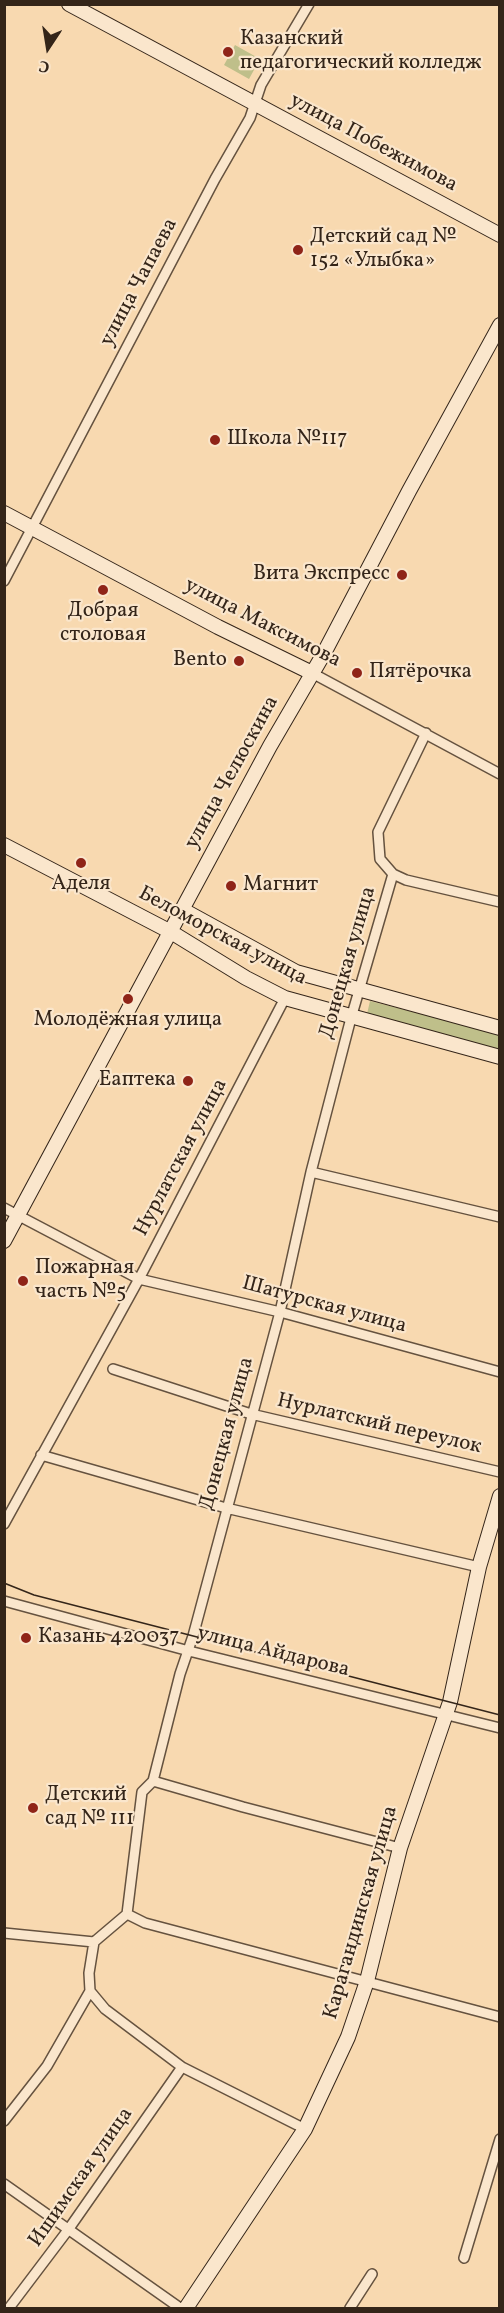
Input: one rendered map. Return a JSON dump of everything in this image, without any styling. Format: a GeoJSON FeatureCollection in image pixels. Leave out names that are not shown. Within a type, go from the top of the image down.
{"type":"FeatureCollection","features":[{"type":"Feature","properties":{"kind":"main road","name":"улица Побежимова"},"geometry":{"type":"LineString","coordinates":[[69,4],[500,235]]}},
{"type":"Feature","properties":{"kind":"main road","name":"улица Челюскина"},"geometry":{"type":"LineString","coordinates":[[4,1241],[500,325]]}},
{"type":"Feature","properties":{"kind":"main road","name":"улица Максимова"},"geometry":{"type":"LineString","coordinates":[[4,513],[218,627],[312,673]]}},
{"type":"Feature","properties":{"kind":"main road","name":"Беломорская улица"},"geometry":{"type":"LineString","coordinates":[[4,845],[171,932],[246,978],[285,998],[500,1057]]}},
{"type":"Feature","properties":{"kind":"main road","name":"Беломорская улица"},"geometry":{"type":"LineString","coordinates":[[183,910],[296,972],[500,1028]]}},
{"type":"Feature","properties":{"kind":"main road","name":"Карагандинская улица"},"geometry":{"type":"LineString","coordinates":[[186,2308],[305,2129],[348,2037],[367,1981],[400,1848],[447,1714],[478,1567],[500,1496]]}},
{"type":"Feature","properties":{"kind":"street","name":"улица Чапаева"},"geometry":{"type":"LineString","coordinates":[[4,581],[34,528],[110,377],[215,179],[250,118],[261,85],[309,4]]}},
{"type":"Feature","properties":{"kind":"street","name":"улица Максимова"},"geometry":{"type":"LineString","coordinates":[[312,673],[500,774]]}},
{"type":"Feature","properties":{"kind":"street","name":"Донецкая улица"},"geometry":{"type":"LineString","coordinates":[[127,1914],[142,1792],[153,1780],[180,1674],[189,1651],[280,1312],[311,1172],[351,1017],[393,874],[380,859],[378,832],[426,733]]}},
{"type":"Feature","properties":{"kind":"street"},"geometry":{"type":"LineString","coordinates":[[393,874],[406,880],[500,902]]}},
{"type":"Feature","properties":{"kind":"street","name":"Нурлатская улица"},"geometry":{"type":"LineString","coordinates":[[4,1524],[139,1279],[285,998]]}},
{"type":"Feature","properties":{"kind":"street"},"geometry":{"type":"LineString","coordinates":[[311,1172],[500,1217]]}},
{"type":"Feature","properties":{"kind":"street","name":"Шатурская улица"},"geometry":{"type":"LineString","coordinates":[[4,1208],[139,1279],[280,1312],[500,1372]]}},
{"type":"Feature","properties":{"kind":"street","name":"Нурлатский переулок"},"geometry":{"type":"LineString","coordinates":[[113,1369],[251,1414],[500,1472]]}},
{"type":"Feature","properties":{"kind":"street"},"geometry":{"type":"LineString","coordinates":[[41,1455],[226,1508],[478,1567]]}},
{"type":"Feature","properties":{"kind":"street","name":"улица Айдарова"},"geometry":{"type":"LineString","coordinates":[[4,1601],[189,1651],[500,1728]]}},
{"type":"Feature","properties":{"kind":"street"},"geometry":{"type":"LineString","coordinates":[[153,1780],[243,1808],[400,1848]]}},
{"type":"Feature","properties":{"kind":"street"},"geometry":{"type":"LineString","coordinates":[[4,2121],[47,2066],[90,1991],[89,1973],[94,1942],[127,1914],[145,1923],[500,2018]]}},
{"type":"Feature","properties":{"kind":"street"},"geometry":{"type":"LineString","coordinates":[[4,1933],[94,1942]]}},
{"type":"Feature","properties":{"kind":"street"},"geometry":{"type":"LineString","coordinates":[[90,1991],[105,2009],[182,2067],[305,2129]]}},
{"type":"Feature","properties":{"kind":"street","name":"Ишимская улица"},"geometry":{"type":"LineString","coordinates":[[9,2308],[68,2230],[182,2067]]}},
{"type":"Feature","properties":{"kind":"street"},"geometry":{"type":"LineString","coordinates":[[464,2258],[497,2160],[500,2139]]}},
{"type":"Feature","properties":{"kind":"street"},"geometry":{"type":"LineString","coordinates":[[4,2184],[180,2308]]}},
{"type":"Feature","properties":{"kind":"street"},"geometry":{"type":"LineString","coordinates":[[350,2308],[372,2274]]}},
{"type":"Feature","properties":{"kind":"green space"},"geometry":{"type":"Polygon","coordinates":[[[235,45],[260,59],[249,79],[224,65],[235,45]]]}},
{"type":"Feature","properties":{"kind":"green space"},"geometry":{"type":"Polygon","coordinates":[[[370,1001],[499,1034],[499,1049],[367,1014],[370,1001]]]}},
{"type":"Feature","properties":{"kind":"tram line"},"geometry":{"type":"LineString","coordinates":[[4,1583],[34,1595],[500,1715]]}},
{"type":"Feature","properties":{"kind":"place","name":"Казанский педагогический колледж"},"geometry":{"type":"Point","coordinates":[228,52]}},
{"type":"Feature","properties":{"kind":"place","name":"Детский сад № 152 «Улыбка»"},"geometry":{"type":"Point","coordinates":[298,250]}},
{"type":"Feature","properties":{"kind":"place","name":"Школа №117"},"geometry":{"type":"Point","coordinates":[215,440]}},
{"type":"Feature","properties":{"kind":"place","name":"Вита Экспресс"},"geometry":{"type":"Point","coordinates":[402,575]}},
{"type":"Feature","properties":{"kind":"place","name":"Добрая столовая"},"geometry":{"type":"Point","coordinates":[103,590]}},
{"type":"Feature","properties":{"kind":"place","name":"Bento"},"geometry":{"type":"Point","coordinates":[239,661]}},
{"type":"Feature","properties":{"kind":"place","name":"Пятёрочка"},"geometry":{"type":"Point","coordinates":[357,673]}},
{"type":"Feature","properties":{"kind":"place","name":"Аделя"},"geometry":{"type":"Point","coordinates":[81,863]}},
{"type":"Feature","properties":{"kind":"place","name":"Магнит"},"geometry":{"type":"Point","coordinates":[231,886]}},
{"type":"Feature","properties":{"kind":"place","name":"Молодёжная улица"},"geometry":{"type":"Point","coordinates":[128,999]}},
{"type":"Feature","properties":{"kind":"place","name":"Еаптека"},"geometry":{"type":"Point","coordinates":[188,1081]}},
{"type":"Feature","properties":{"kind":"place","name":"Пожарная часть №5"},"geometry":{"type":"Point","coordinates":[23,1281]}},
{"type":"Feature","properties":{"kind":"place","name":"Казань 420037"},"geometry":{"type":"Point","coordinates":[26,1638]}},
{"type":"Feature","properties":{"kind":"place","name":"Детский сад № 111"},"geometry":{"type":"Point","coordinates":[33,1808]}}]}
